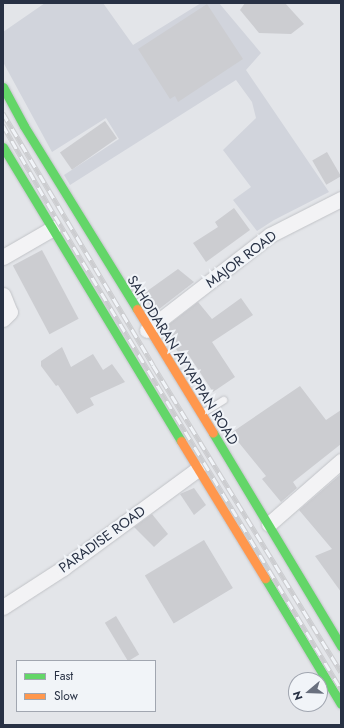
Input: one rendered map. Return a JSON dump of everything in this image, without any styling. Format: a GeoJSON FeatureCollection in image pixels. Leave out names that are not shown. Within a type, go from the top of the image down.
{"type":"FeatureCollection","features":[{"type":"Feature","properties":{"kind":"main road","name":"SAHODARAN AYYAPPAN ROAD"},"geometry":{"type":"LineString","coordinates":[[3,87],[24,126],[147,330],[269,524],[341,646]]}},
{"type":"Feature","properties":{"kind":"main road"},"geometry":{"type":"LineString","coordinates":[[3,147],[341,704]]}},
{"type":"Feature","properties":{"kind":"street","name":"MAJOR ROAD"},"geometry":{"type":"LineString","coordinates":[[147,330],[270,235],[341,199]]}},
{"type":"Feature","properties":{"kind":"street"},"geometry":{"type":"LineString","coordinates":[[3,256],[53,228]]}},
{"type":"Feature","properties":{"kind":"street"},"geometry":{"type":"LineString","coordinates":[[3,295],[10,312],[3,319]]}},
{"type":"Feature","properties":{"kind":"street"},"geometry":{"type":"LineString","coordinates":[[269,524],[341,461]]}},
{"type":"Feature","properties":{"kind":"street","name":"PARADISE ROAD"},"geometry":{"type":"LineString","coordinates":[[3,607],[64,568],[198,469]]}},
{"type":"Feature","properties":{"kind":"lane"},"geometry":{"type":"LineString","coordinates":[[200,414],[223,400]]}},
{"type":"Feature","properties":{"kind":"shaded area"},"geometry":{"type":"Polygon","coordinates":[[[45,3],[103,3],[133,45],[201,3],[219,3],[261,53],[246,70],[329,192],[274,220],[257,231],[233,200],[251,187],[223,150],[256,118],[252,102],[236,80],[70,185],[64,175],[119,139],[106,118],[52,152],[3,62],[3,32],[45,3]]]}},
{"type":"Feature","properties":{"kind":"building"},"geometry":{"type":"Polygon","coordinates":[[[245,3],[285,3],[304,24],[291,34],[259,33],[240,10],[245,3]]]}},
{"type":"Feature","properties":{"kind":"building"},"geometry":{"type":"Polygon","coordinates":[[[207,4],[243,59],[178,102],[175,96],[170,99],[138,49],[207,4]]]}},
{"type":"Feature","properties":{"kind":"building"},"geometry":{"type":"Polygon","coordinates":[[[105,121],[117,138],[72,170],[60,153],[105,121]]]}},
{"type":"Feature","properties":{"kind":"building"},"geometry":{"type":"Polygon","coordinates":[[[327,152],[341,176],[326,185],[312,160],[327,152]]]}},
{"type":"Feature","properties":{"kind":"building"},"geometry":{"type":"Polygon","coordinates":[[[234,208],[250,230],[206,262],[193,243],[218,227],[215,222],[234,208]]]}},
{"type":"Feature","properties":{"kind":"building"},"geometry":{"type":"Polygon","coordinates":[[[42,250],[79,319],[49,334],[13,265],[42,250]]]}},
{"type":"Feature","properties":{"kind":"building"},"geometry":{"type":"Polygon","coordinates":[[[178,269],[194,282],[154,313],[143,294],[178,269]]]}},
{"type":"Feature","properties":{"kind":"building"},"geometry":{"type":"Polygon","coordinates":[[[241,298],[253,315],[212,342],[235,377],[213,392],[188,354],[182,358],[163,329],[198,302],[212,319],[241,298]]]}},
{"type":"Feature","properties":{"kind":"building"},"geometry":{"type":"Polygon","coordinates":[[[62,347],[71,367],[93,354],[103,370],[112,364],[125,382],[90,398],[94,405],[77,414],[58,385],[56,386],[41,366],[41,361],[62,347]]]}},
{"type":"Feature","properties":{"kind":"building"},"geometry":{"type":"Polygon","coordinates":[[[300,386],[326,420],[341,410],[341,444],[293,482],[297,488],[281,502],[262,479],[266,476],[231,433],[300,386]]]}},
{"type":"Feature","properties":{"kind":"building"},"geometry":{"type":"Polygon","coordinates":[[[341,474],[341,592],[315,556],[332,549],[299,510],[341,474]]]}},
{"type":"Feature","properties":{"kind":"building"},"geometry":{"type":"Polygon","coordinates":[[[194,488],[206,505],[194,515],[180,494],[194,488]]]}},
{"type":"Feature","properties":{"kind":"building"},"geometry":{"type":"Polygon","coordinates":[[[152,514],[168,534],[154,547],[134,527],[152,514]]]}},
{"type":"Feature","properties":{"kind":"building"},"geometry":{"type":"Polygon","coordinates":[[[204,540],[233,588],[174,624],[145,576],[204,540]]]}},
{"type":"Feature","properties":{"kind":"building"},"geometry":{"type":"Polygon","coordinates":[[[116,616],[139,655],[130,660],[127,660],[105,623],[116,616]]]}},
{"type":"Feature","properties":{"kind":"railway"},"geometry":{"type":"LineString","coordinates":[[3,113],[153,365],[341,672]]}},
{"type":"Feature","properties":{"kind":"railway"},"geometry":{"type":"LineString","coordinates":[[3,125],[55,216],[341,689]]}},
{"type":"Feature","properties":{"kind":"traffic: fast"},"geometry":{"type":"LineString","coordinates":[[3,87],[24,126],[137,309]]}},
{"type":"Feature","properties":{"kind":"traffic: fast"},"geometry":{"type":"LineString","coordinates":[[3,147],[181,441]]}},
{"type":"Feature","properties":{"kind":"traffic: fast"},"geometry":{"type":"LineString","coordinates":[[213,433],[341,646]]}},
{"type":"Feature","properties":{"kind":"traffic: fast"},"geometry":{"type":"LineString","coordinates":[[265,578],[341,704]]}},
{"type":"Feature","properties":{"kind":"traffic: slow"},"geometry":{"type":"LineString","coordinates":[[137,309],[213,433]]}},
{"type":"Feature","properties":{"kind":"traffic: slow"},"geometry":{"type":"LineString","coordinates":[[181,441],[265,578]]}}]}
